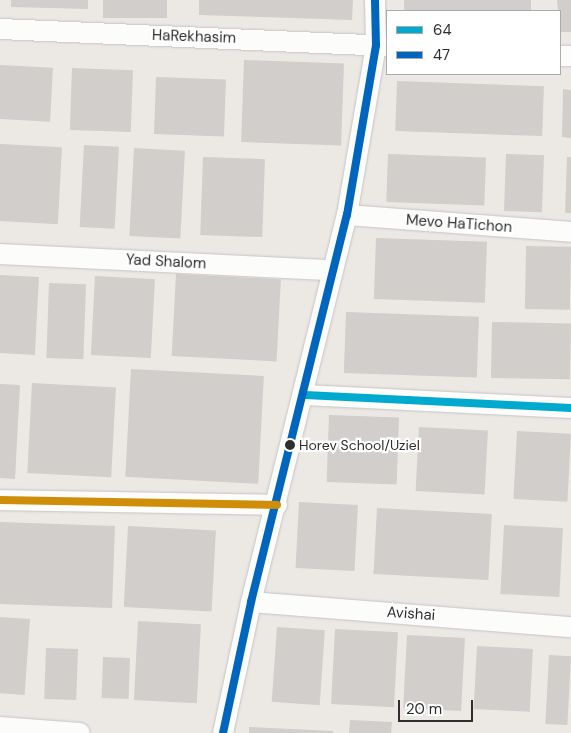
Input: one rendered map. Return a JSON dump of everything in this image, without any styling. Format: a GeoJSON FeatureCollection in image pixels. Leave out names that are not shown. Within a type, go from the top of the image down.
{"type":"FeatureCollection","features":[{"type":"Feature","properties":{"kind":"street"},"geometry":{"type":"LineString","coordinates":[[224,733],[251,602],[277,505],[332,270],[347,215],[382,46],[375,0]]}},
{"type":"Feature","properties":{"kind":"street","name":"HaRekhasim"},"geometry":{"type":"LineString","coordinates":[[0,29],[382,46]]}},
{"type":"Feature","properties":{"kind":"street","name":"Mevo HaTichon"},"geometry":{"type":"LineString","coordinates":[[347,215],[571,232]]}},
{"type":"Feature","properties":{"kind":"street","name":"Yad Shalom"},"geometry":{"type":"LineString","coordinates":[[0,254],[332,270]]}},
{"type":"Feature","properties":{"kind":"street"},"geometry":{"type":"LineString","coordinates":[[304,395],[571,408]]}},
{"type":"Feature","properties":{"kind":"street"},"geometry":{"type":"LineString","coordinates":[[0,500],[277,505]]}},
{"type":"Feature","properties":{"kind":"street","name":"Avishai"},"geometry":{"type":"LineString","coordinates":[[251,602],[571,627]]}},
{"type":"Feature","properties":{"kind":"street"},"geometry":{"type":"LineString","coordinates":[[0,728],[80,733]]}},
{"type":"Feature","properties":{"kind":"building"},"geometry":{"type":"Polygon","coordinates":[[[11,0],[88,0],[88,9],[11,7],[11,0]]]}},
{"type":"Feature","properties":{"kind":"building"},"geometry":{"type":"Polygon","coordinates":[[[103,0],[167,0],[167,18],[103,18],[103,0]]]}},
{"type":"Feature","properties":{"kind":"building"},"geometry":{"type":"Polygon","coordinates":[[[199,0],[353,0],[352,20],[199,15],[199,0]]]}},
{"type":"Feature","properties":{"kind":"building"},"geometry":{"type":"Polygon","coordinates":[[[404,0],[531,0],[531,10],[404,10],[404,0]]]}},
{"type":"Feature","properties":{"kind":"building"},"geometry":{"type":"Polygon","coordinates":[[[557,0],[571,0],[571,32],[561,32],[561,10],[558,10],[557,0]]]}},
{"type":"Feature","properties":{"kind":"building"},"geometry":{"type":"Polygon","coordinates":[[[244,60],[344,63],[341,145],[241,142],[244,60]]]}},
{"type":"Feature","properties":{"kind":"building"},"geometry":{"type":"Polygon","coordinates":[[[0,65],[53,68],[50,122],[0,119],[0,65]]]}},
{"type":"Feature","properties":{"kind":"building"},"geometry":{"type":"Polygon","coordinates":[[[72,68],[133,70],[131,132],[70,130],[72,68]]]}},
{"type":"Feature","properties":{"kind":"building"},"geometry":{"type":"Polygon","coordinates":[[[156,77],[226,79],[224,136],[154,134],[156,77]]]}},
{"type":"Feature","properties":{"kind":"building"},"geometry":{"type":"Polygon","coordinates":[[[397,81],[544,86],[542,136],[395,131],[397,81]]]}},
{"type":"Feature","properties":{"kind":"building"},"geometry":{"type":"Polygon","coordinates":[[[563,89],[571,90],[571,138],[562,137],[563,89]]]}},
{"type":"Feature","properties":{"kind":"building"},"geometry":{"type":"Polygon","coordinates":[[[0,144],[62,147],[58,224],[0,221],[0,144]]]}},
{"type":"Feature","properties":{"kind":"building"},"geometry":{"type":"Polygon","coordinates":[[[84,145],[119,147],[115,229],[80,227],[84,145]]]}},
{"type":"Feature","properties":{"kind":"building"},"geometry":{"type":"Polygon","coordinates":[[[134,148],[185,151],[180,239],[129,236],[134,148]]]}},
{"type":"Feature","properties":{"kind":"building"},"geometry":{"type":"Polygon","coordinates":[[[388,154],[486,157],[484,205],[386,202],[388,154]]]}},
{"type":"Feature","properties":{"kind":"building"},"geometry":{"type":"Polygon","coordinates":[[[506,154],[544,155],[542,212],[504,211],[506,154]]]}},
{"type":"Feature","properties":{"kind":"building"},"geometry":{"type":"Polygon","coordinates":[[[203,157],[265,159],[262,237],[200,235],[203,157]]]}},
{"type":"Feature","properties":{"kind":"building"},"geometry":{"type":"Polygon","coordinates":[[[567,157],[571,157],[571,213],[565,213],[567,157]]]}},
{"type":"Feature","properties":{"kind":"building"},"geometry":{"type":"Polygon","coordinates":[[[376,238],[487,242],[485,303],[374,299],[376,238]]]}},
{"type":"Feature","properties":{"kind":"building"},"geometry":{"type":"Polygon","coordinates":[[[526,246],[571,247],[570,310],[525,309],[526,246]]]}},
{"type":"Feature","properties":{"kind":"building"},"geometry":{"type":"Polygon","coordinates":[[[176,274],[281,279],[277,361],[172,356],[176,274]]]}},
{"type":"Feature","properties":{"kind":"building"},"geometry":{"type":"Polygon","coordinates":[[[0,275],[39,277],[35,355],[0,353],[0,275]]]}},
{"type":"Feature","properties":{"kind":"building"},"geometry":{"type":"Polygon","coordinates":[[[95,276],[155,279],[151,358],[91,355],[95,276]]]}},
{"type":"Feature","properties":{"kind":"building"},"geometry":{"type":"Polygon","coordinates":[[[49,283],[86,284],[83,359],[46,358],[49,283]]]}},
{"type":"Feature","properties":{"kind":"building"},"geometry":{"type":"Polygon","coordinates":[[[346,312],[479,317],[477,378],[344,373],[346,312]]]}},
{"type":"Feature","properties":{"kind":"building"},"geometry":{"type":"Polygon","coordinates":[[[492,322],[571,323],[570,379],[491,378],[492,322]]]}},
{"type":"Feature","properties":{"kind":"building"},"geometry":{"type":"Polygon","coordinates":[[[131,369],[264,376],[258,484],[125,477],[131,369]]]}},
{"type":"Feature","properties":{"kind":"building"},"geometry":{"type":"Polygon","coordinates":[[[32,383],[116,387],[111,477],[27,473],[32,383]]]}},
{"type":"Feature","properties":{"kind":"building"},"geometry":{"type":"Polygon","coordinates":[[[0,384],[20,385],[15,479],[0,478],[0,384]]]}},
{"type":"Feature","properties":{"kind":"building"},"geometry":{"type":"Polygon","coordinates":[[[329,415],[399,417],[397,484],[327,482],[329,415]]]}},
{"type":"Feature","properties":{"kind":"building"},"geometry":{"type":"Polygon","coordinates":[[[419,427],[488,431],[485,495],[416,491],[419,427]]]}},
{"type":"Feature","properties":{"kind":"building"},"geometry":{"type":"Polygon","coordinates":[[[517,431],[571,434],[567,502],[513,499],[517,431]]]}},
{"type":"Feature","properties":{"kind":"building"},"geometry":{"type":"Polygon","coordinates":[[[299,502],[358,505],[354,571],[296,568],[299,502]]]}},
{"type":"Feature","properties":{"kind":"building"},"geometry":{"type":"Polygon","coordinates":[[[377,508],[492,514],[488,580],[374,574],[377,508]]]}},
{"type":"Feature","properties":{"kind":"building"},"geometry":{"type":"Polygon","coordinates":[[[0,522],[115,526],[112,608],[0,604],[0,522]]]}},
{"type":"Feature","properties":{"kind":"building"},"geometry":{"type":"Polygon","coordinates":[[[504,525],[563,528],[559,597],[500,594],[504,525]]]}},
{"type":"Feature","properties":{"kind":"building"},"geometry":{"type":"Polygon","coordinates":[[[128,526],[216,531],[212,611],[124,607],[128,526]]]}},
{"type":"Feature","properties":{"kind":"building"},"geometry":{"type":"Polygon","coordinates":[[[0,617],[30,619],[25,695],[0,693],[0,617]]]}},
{"type":"Feature","properties":{"kind":"building"},"geometry":{"type":"Polygon","coordinates":[[[138,621],[201,624],[197,703],[134,700],[138,621]]]}},
{"type":"Feature","properties":{"kind":"building"},"geometry":{"type":"Polygon","coordinates":[[[277,627],[325,630],[320,705],[272,702],[277,627]]]}},
{"type":"Feature","properties":{"kind":"building"},"geometry":{"type":"Polygon","coordinates":[[[335,629],[398,632],[394,707],[331,704],[335,629]]]}},
{"type":"Feature","properties":{"kind":"building"},"geometry":{"type":"Polygon","coordinates":[[[407,635],[465,638],[461,711],[403,708],[407,635]]]}},
{"type":"Feature","properties":{"kind":"building"},"geometry":{"type":"Polygon","coordinates":[[[477,646],[533,649],[530,712],[474,709],[477,646]]]}},
{"type":"Feature","properties":{"kind":"building"},"geometry":{"type":"Polygon","coordinates":[[[46,648],[78,649],[76,700],[44,699],[46,648]]]}},
{"type":"Feature","properties":{"kind":"building"},"geometry":{"type":"Polygon","coordinates":[[[549,655],[571,656],[567,725],[545,724],[549,655]]]}},
{"type":"Feature","properties":{"kind":"building"},"geometry":{"type":"Polygon","coordinates":[[[103,657],[130,658],[129,699],[102,698],[103,657]]]}},
{"type":"Feature","properties":{"kind":"building"},"geometry":{"type":"Polygon","coordinates":[[[350,720],[392,722],[391,733],[349,733],[350,720]]]}},
{"type":"Feature","properties":{"kind":"building"},"geometry":{"type":"Polygon","coordinates":[[[249,727],[333,731],[333,733],[249,733],[249,727]]]}},
{"type":"Feature","properties":{"kind":"transit line","name":"47"},"geometry":{"type":"LineString","coordinates":[[223,733],[251,602],[347,215],[376,45],[375,0]]}},
{"type":"Feature","properties":{"kind":"transit line","name":"64"},"geometry":{"type":"LineString","coordinates":[[304,395],[571,408]]}},
{"type":"Feature","properties":{"kind":"transit line"},"geometry":{"type":"LineString","coordinates":[[0,500],[277,505]]}},
{"type":"Feature","properties":{"kind":"place","name":"Horev School/Uziel"},"geometry":{"type":"Point","coordinates":[290,445]}}]}
